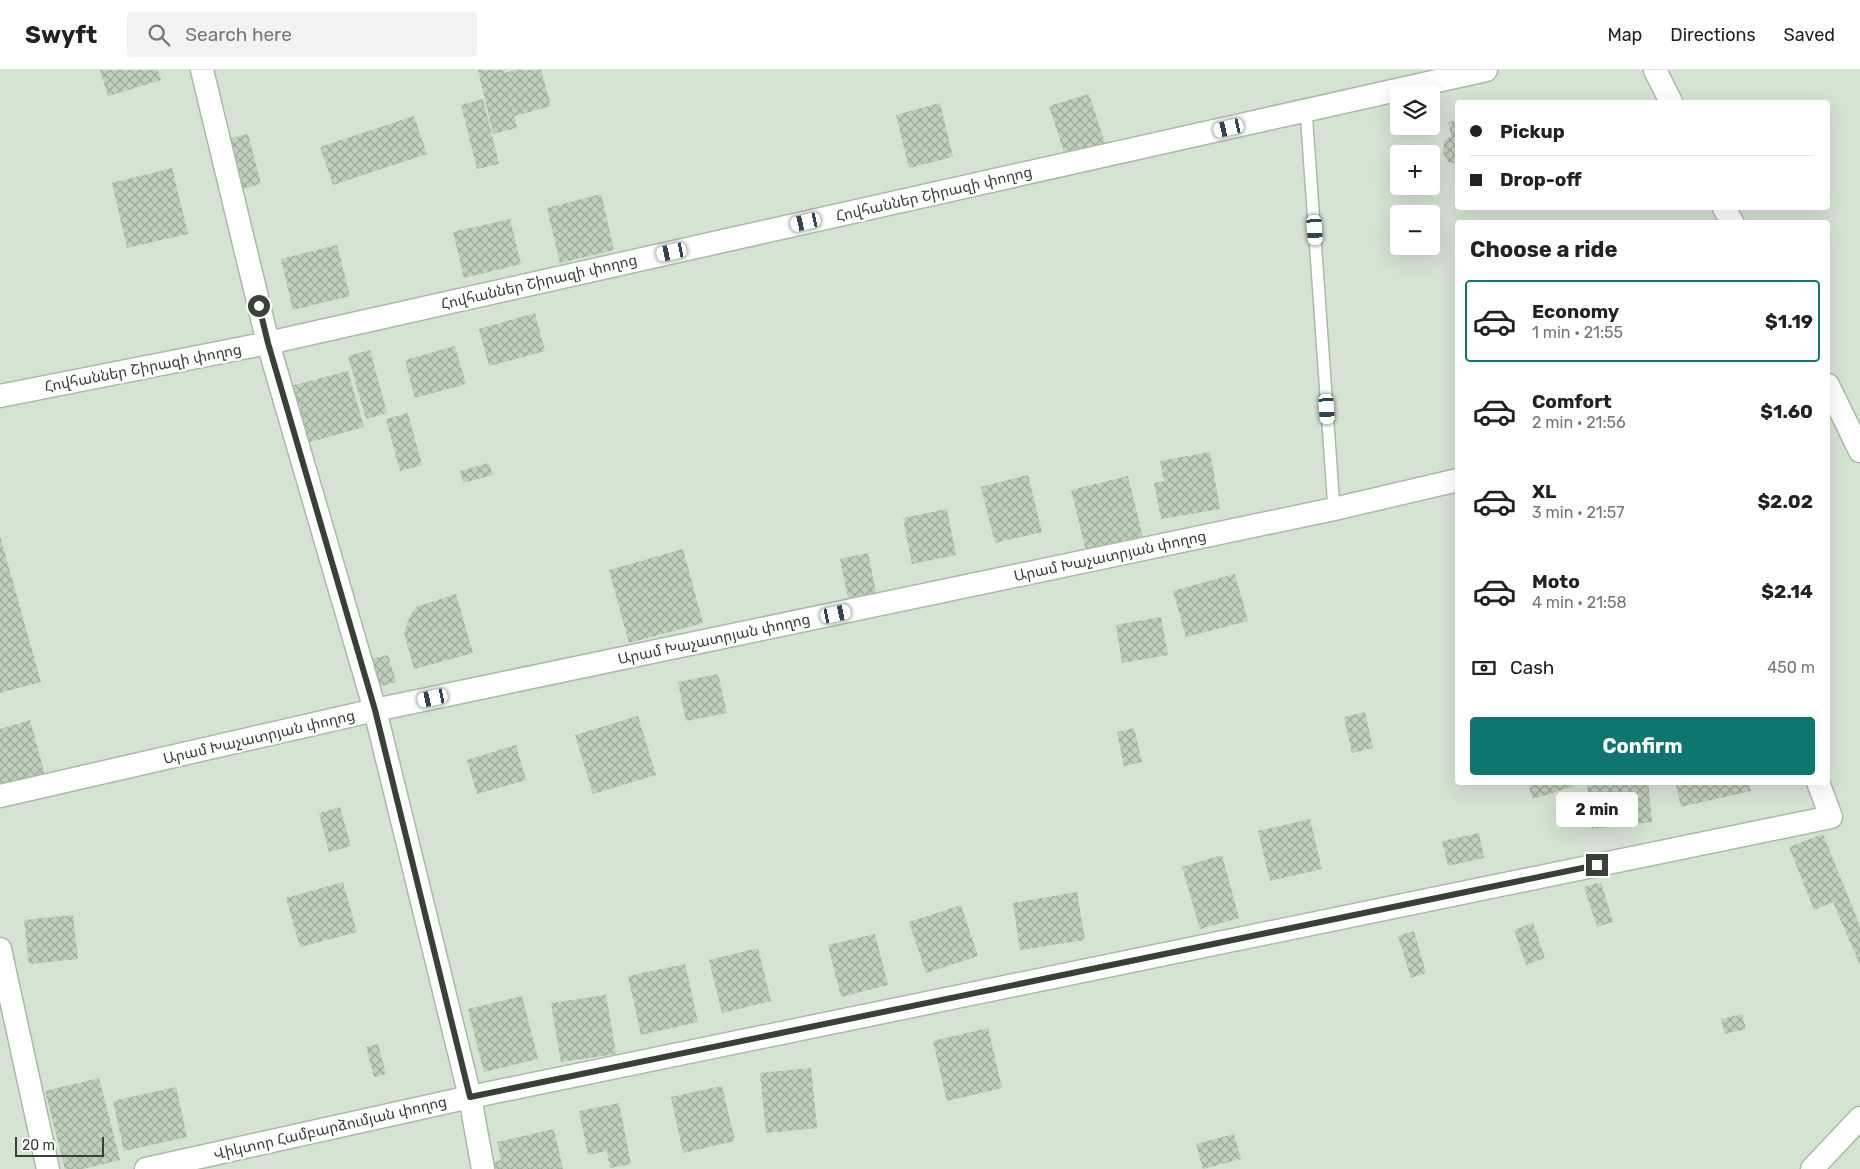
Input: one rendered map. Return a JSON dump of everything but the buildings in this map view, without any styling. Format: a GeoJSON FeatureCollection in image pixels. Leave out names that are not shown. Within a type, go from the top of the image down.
{"type":"FeatureCollection","features":[{"type":"Feature","properties":{"kind":"street"},"geometry":{"type":"LineString","coordinates":[[202,70],[268,343],[375,710],[470,1097],[484,1169]]}},
{"type":"Feature","properties":{"kind":"street","name":"Հովհաններ Շիրազի փողոց"},"geometry":{"type":"LineString","coordinates":[[0,396],[268,343],[1486,70]]}},
{"type":"Feature","properties":{"kind":"street"},"geometry":{"type":"LineString","coordinates":[[1655,70],[1670,100]]}},
{"type":"Feature","properties":{"kind":"street"},"geometry":{"type":"LineString","coordinates":[[1830,390],[1860,451]]}},
{"type":"Feature","properties":{"kind":"street","name":"Արամ Խաչատրյան փողոց"},"geometry":{"type":"LineString","coordinates":[[0,796],[375,710],[1334,509],[1455,481]]}},
{"type":"Feature","properties":{"kind":"street","name":"Վիկտոր Համբարձումյան փողոց"},"geometry":{"type":"LineString","coordinates":[[146,1169],[470,1097],[1830,817],[1819,785]]}},
{"type":"Feature","properties":{"kind":"street"},"geometry":{"type":"LineString","coordinates":[[0,949],[48,1169]]}},
{"type":"Feature","properties":{"kind":"street"},"geometry":{"type":"LineString","coordinates":[[1812,1169],[1860,1118]]}},
{"type":"Feature","properties":{"kind":"lane"},"geometry":{"type":"LineString","coordinates":[[1306,110],[1334,509]]}},
{"type":"Feature","properties":{"kind":"shaded area"},"geometry":{"type":"Polygon","coordinates":[[[0,70],[1860,70],[1860,1169],[0,1169],[0,70]]]}},
{"type":"Feature","properties":{"kind":"route"},"geometry":{"type":"LineString","coordinates":[[259,306],[268,343],[375,710],[470,1097],[1597,865]]}}]}
